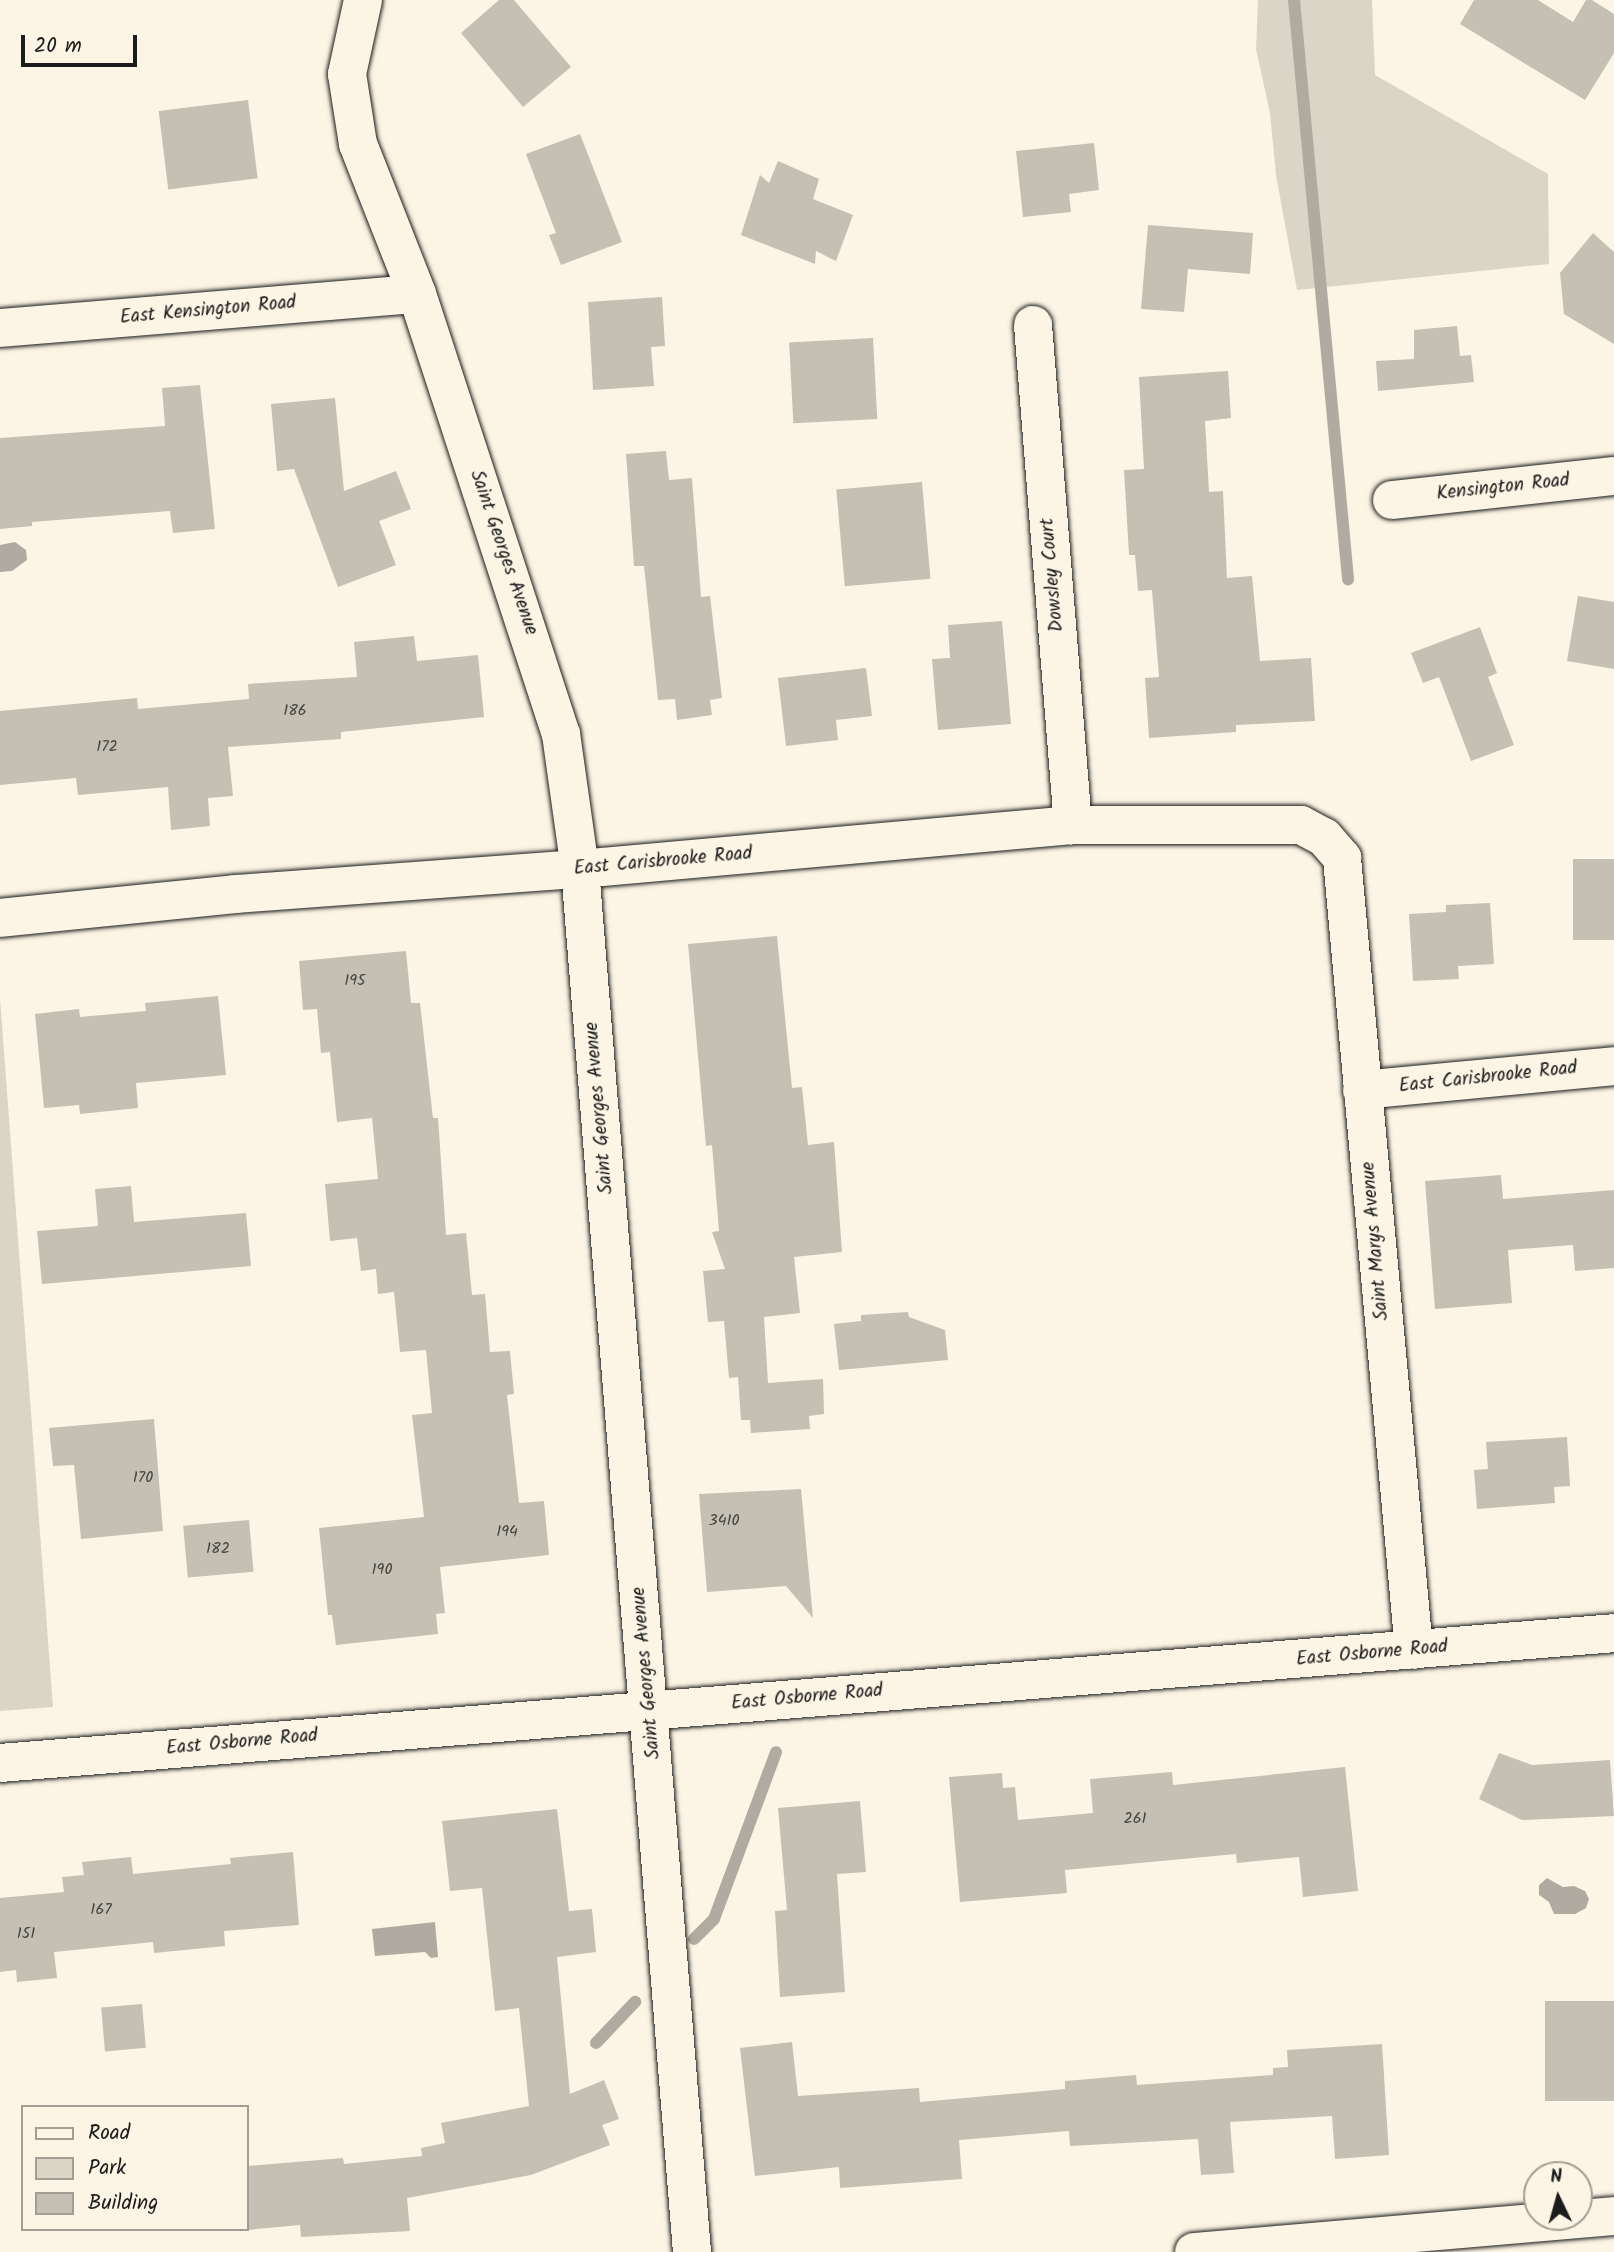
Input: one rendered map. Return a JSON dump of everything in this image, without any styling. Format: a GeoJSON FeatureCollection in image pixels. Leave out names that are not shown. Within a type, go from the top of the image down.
{"type":"FeatureCollection","features":[{"type":"Feature","properties":{"kind":"street","name":"Saint Georges Avenue"},"geometry":{"type":"LineString","coordinates":[[363,0],[348,74],[358,144],[417,294],[561,734],[580,869],[692,2252]]}},
{"type":"Feature","properties":{"kind":"street","name":"East Kensington Road"},"geometry":{"type":"LineString","coordinates":[[0,328],[417,294]]}},
{"type":"Feature","properties":{"kind":"street","name":"Dowsley Court"},"geometry":{"type":"LineString","coordinates":[[1033,325],[1073,825]]}},
{"type":"Feature","properties":{"kind":"street","name":"Kensington Road"},"geometry":{"type":"LineString","coordinates":[[1392,500],[1614,476]]}},
{"type":"Feature","properties":{"kind":"street","name":"East Carisbrooke Road"},"geometry":{"type":"LineString","coordinates":[[0,918],[236,894],[580,869],[1073,825],[1301,825],[1324,837]]}},
{"type":"Feature","properties":{"kind":"street","name":"Saint Marys Avenue"},"geometry":{"type":"LineString","coordinates":[[1324,837],[1342,858],[1414,1650]]}},
{"type":"Feature","properties":{"kind":"street","name":"East Carisbrooke Road"},"geometry":{"type":"LineString","coordinates":[[1362,1090],[1614,1066]]}},
{"type":"Feature","properties":{"kind":"street","name":"East Osborne Road"},"geometry":{"type":"LineString","coordinates":[[0,1763],[1614,1633]]}},
{"type":"Feature","properties":{"kind":"street"},"geometry":{"type":"LineString","coordinates":[[1194,2252],[1614,2216]]}},
{"type":"Feature","properties":{"kind":"green space"},"geometry":{"type":"Polygon","coordinates":[[[1258,0],[1372,0],[1375,75],[1548,174],[1549,264],[1297,290],[1276,175],[1270,113],[1256,49],[1258,0]]]}},
{"type":"Feature","properties":{"kind":"green space"},"geometry":{"type":"Polygon","coordinates":[[[0,998],[53,1707],[0,1711],[0,998]]]}},
{"type":"Feature","properties":{"kind":"shaded area"},"geometry":{"type":"Polygon","coordinates":[[[15,542],[26,550],[27,560],[12,571],[0,572],[0,545],[15,542]]]}},
{"type":"Feature","properties":{"kind":"shaded area"},"geometry":{"type":"Polygon","coordinates":[[[1547,1878],[1563,1887],[1574,1886],[1585,1891],[1589,1899],[1586,1908],[1575,1914],[1554,1914],[1549,1902],[1539,1895],[1539,1885],[1547,1878]]]}},
{"type":"Feature","properties":{"kind":"shaded area"},"geometry":{"type":"Polygon","coordinates":[[[435,1922],[438,1957],[431,1958],[425,1952],[375,1956],[372,1929],[435,1922]]]}},
{"type":"Feature","properties":{"kind":"building"},"geometry":{"type":"Polygon","coordinates":[[[499,0],[514,0],[571,67],[523,107],[461,33],[499,0]]]}},
{"type":"Feature","properties":{"kind":"building"},"geometry":{"type":"Polygon","coordinates":[[[1474,0],[1538,0],[1573,22],[1586,0],[1592,0],[1614,14],[1614,53],[1585,100],[1460,24],[1474,0]]]}},
{"type":"Feature","properties":{"kind":"building"},"geometry":{"type":"Polygon","coordinates":[[[248,100],[258,178],[168,189],[159,111],[248,100]]]}},
{"type":"Feature","properties":{"kind":"building"},"geometry":{"type":"Polygon","coordinates":[[[580,134],[622,242],[561,265],[549,235],[556,233],[526,154],[580,134]]]}},
{"type":"Feature","properties":{"kind":"building"},"geometry":{"type":"Polygon","coordinates":[[[1094,143],[1099,190],[1069,194],[1071,212],[1023,217],[1016,151],[1094,143]]]}},
{"type":"Feature","properties":{"kind":"building"},"geometry":{"type":"Polygon","coordinates":[[[778,161],[819,179],[813,199],[853,215],[836,261],[816,251],[815,264],[741,235],[760,175],[769,183],[778,161]]]}},
{"type":"Feature","properties":{"kind":"building"},"geometry":{"type":"Polygon","coordinates":[[[1148,225],[1253,233],[1250,274],[1188,269],[1184,312],[1141,309],[1148,225]]]}},
{"type":"Feature","properties":{"kind":"building"},"geometry":{"type":"Polygon","coordinates":[[[1593,233],[1614,252],[1614,344],[1564,314],[1560,273],[1593,233]]]}},
{"type":"Feature","properties":{"kind":"building"},"geometry":{"type":"Polygon","coordinates":[[[662,297],[665,346],[651,347],[654,386],[593,390],[588,302],[662,297]]]}},
{"type":"Feature","properties":{"kind":"building"},"geometry":{"type":"Polygon","coordinates":[[[1457,326],[1460,356],[1471,355],[1474,382],[1378,391],[1376,361],[1414,359],[1414,330],[1457,326]]]}},
{"type":"Feature","properties":{"kind":"building"},"geometry":{"type":"Polygon","coordinates":[[[873,338],[877,419],[793,423],[789,342],[873,338]]]}},
{"type":"Feature","properties":{"kind":"building"},"geometry":{"type":"Polygon","coordinates":[[[1228,371],[1231,418],[1205,421],[1209,492],[1223,491],[1227,578],[1252,576],[1260,661],[1311,658],[1315,721],[1236,725],[1236,732],[1149,738],[1145,678],[1159,677],[1152,590],[1138,591],[1135,555],[1129,555],[1124,470],[1144,469],[1139,377],[1228,371]]]}},
{"type":"Feature","properties":{"kind":"building"},"geometry":{"type":"Polygon","coordinates":[[[200,385],[215,529],[173,533],[170,511],[32,522],[32,526],[0,529],[0,438],[165,426],[162,388],[200,385]]]}},
{"type":"Feature","properties":{"kind":"building"},"geometry":{"type":"Polygon","coordinates":[[[335,398],[344,491],[396,471],[411,509],[379,521],[396,565],[338,587],[294,469],[277,471],[271,404],[335,398]]]}},
{"type":"Feature","properties":{"kind":"building"},"geometry":{"type":"Polygon","coordinates":[[[666,451],[669,480],[692,478],[701,597],[710,596],[722,698],[710,700],[712,715],[677,720],[675,699],[658,700],[644,566],[634,566],[626,454],[666,451]]]}},
{"type":"Feature","properties":{"kind":"building"},"geometry":{"type":"Polygon","coordinates":[[[922,482],[930,579],[845,586],[836,489],[922,482]]]}},
{"type":"Feature","properties":{"kind":"building"},"geometry":{"type":"Polygon","coordinates":[[[1578,596],[1614,602],[1614,669],[1567,661],[1578,596]]]}},
{"type":"Feature","properties":{"kind":"building"},"geometry":{"type":"Polygon","coordinates":[[[1002,621],[1011,724],[938,730],[932,659],[950,658],[948,625],[1002,621]]]}},
{"type":"Feature","properties":{"kind":"building"},"geometry":{"type":"Polygon","coordinates":[[[1480,627],[1497,673],[1488,677],[1514,745],[1471,761],[1439,677],[1423,683],[1411,653],[1480,627]]]}},
{"type":"Feature","properties":{"kind":"building"},"geometry":{"type":"Polygon","coordinates":[[[414,636],[417,661],[478,655],[484,717],[341,732],[341,739],[228,747],[233,796],[208,798],[210,826],[171,830],[168,787],[78,795],[76,778],[0,785],[0,711],[137,698],[138,709],[249,699],[248,684],[357,677],[354,642],[414,636]]]}},
{"type":"Feature","properties":{"kind":"building"},"geometry":{"type":"Polygon","coordinates":[[[866,668],[872,716],[836,720],[838,740],[786,746],[778,678],[866,668]]]}},
{"type":"Feature","properties":{"kind":"building"},"geometry":{"type":"Polygon","coordinates":[[[1573,859],[1614,859],[1614,940],[1573,940],[1573,859]]]}},
{"type":"Feature","properties":{"kind":"building"},"geometry":{"type":"Polygon","coordinates":[[[1490,903],[1494,964],[1458,966],[1459,979],[1413,981],[1409,914],[1446,912],[1446,905],[1490,903]]]}},
{"type":"Feature","properties":{"kind":"building"},"geometry":{"type":"Polygon","coordinates":[[[777,936],[792,1088],[802,1087],[808,1145],[834,1142],[842,1252],[794,1257],[800,1313],[764,1317],[768,1383],[823,1379],[824,1414],[809,1416],[810,1429],[751,1433],[750,1420],[741,1420],[738,1377],[729,1378],[724,1321],[708,1322],[703,1271],[725,1269],[712,1232],[719,1231],[712,1145],[706,1146],[688,944],[777,936]]]}},
{"type":"Feature","properties":{"kind":"building"},"geometry":{"type":"Polygon","coordinates":[[[406,951],[411,1003],[420,1003],[433,1118],[438,1118],[446,1235],[466,1233],[472,1295],[485,1294],[490,1352],[510,1351],[514,1394],[507,1395],[519,1503],[544,1501],[549,1555],[440,1567],[445,1613],[436,1614],[438,1634],[336,1645],[332,1615],[328,1615],[319,1528],[424,1517],[412,1415],[432,1413],[426,1350],[400,1352],[394,1292],[378,1294],[376,1269],[361,1271],[357,1238],[330,1241],[325,1184],[378,1179],[372,1118],[337,1122],[330,1052],[321,1053],[317,1009],[303,1010],[299,961],[406,951]]]}},
{"type":"Feature","properties":{"kind":"building"},"geometry":{"type":"Polygon","coordinates":[[[218,996],[226,1075],[136,1083],[138,1108],[80,1114],[79,1105],[44,1108],[35,1014],[79,1009],[80,1017],[146,1011],[145,1003],[218,996]]]}},
{"type":"Feature","properties":{"kind":"building"},"geometry":{"type":"Polygon","coordinates":[[[1501,1175],[1503,1199],[1614,1190],[1614,1268],[1575,1271],[1573,1245],[1508,1250],[1512,1303],[1435,1309],[1425,1181],[1501,1175]]]}},
{"type":"Feature","properties":{"kind":"building"},"geometry":{"type":"Polygon","coordinates":[[[131,1186],[134,1222],[246,1213],[251,1266],[42,1284],[37,1231],[98,1226],[95,1189],[131,1186]]]}},
{"type":"Feature","properties":{"kind":"building"},"geometry":{"type":"Polygon","coordinates":[[[908,1312],[909,1317],[945,1330],[948,1360],[839,1370],[834,1324],[861,1321],[861,1315],[908,1312]]]}},
{"type":"Feature","properties":{"kind":"building"},"geometry":{"type":"Polygon","coordinates":[[[154,1419],[163,1531],[81,1539],[74,1465],[53,1466],[49,1428],[154,1419]]]}},
{"type":"Feature","properties":{"kind":"building"},"geometry":{"type":"Polygon","coordinates":[[[1567,1437],[1570,1486],[1554,1487],[1555,1503],[1477,1509],[1474,1470],[1488,1469],[1486,1442],[1567,1437]]]}},
{"type":"Feature","properties":{"kind":"building"},"geometry":{"type":"Polygon","coordinates":[[[801,1489],[813,1618],[786,1586],[707,1592],[699,1494],[801,1489]]]}},
{"type":"Feature","properties":{"kind":"building"},"geometry":{"type":"Polygon","coordinates":[[[249,1520],[254,1572],[188,1578],[183,1526],[249,1520]]]}},
{"type":"Feature","properties":{"kind":"building"},"geometry":{"type":"Polygon","coordinates":[[[1499,1753],[1532,1765],[1610,1760],[1614,1816],[1522,1820],[1479,1799],[1499,1753]]]}},
{"type":"Feature","properties":{"kind":"building"},"geometry":{"type":"Polygon","coordinates":[[[1345,1767],[1358,1891],[1303,1897],[1299,1857],[1237,1863],[1236,1854],[1065,1870],[1067,1893],[960,1902],[949,1777],[1002,1773],[1003,1788],[1015,1787],[1018,1820],[1093,1813],[1090,1779],[1172,1772],[1173,1785],[1345,1767]]]}},
{"type":"Feature","properties":{"kind":"building"},"geometry":{"type":"Polygon","coordinates":[[[860,1801],[866,1872],[837,1874],[845,1992],[780,1997],[775,1911],[787,1910],[778,1808],[860,1801]]]}},
{"type":"Feature","properties":{"kind":"building"},"geometry":{"type":"Polygon","coordinates":[[[557,1809],[569,1911],[592,1909],[596,1952],[557,1957],[570,2094],[604,2080],[619,2119],[602,2125],[610,2145],[531,2175],[407,2198],[410,2231],[301,2237],[300,2225],[248,2230],[248,2166],[343,2158],[344,2164],[422,2156],[421,2148],[445,2143],[441,2123],[529,2106],[519,2008],[495,2011],[482,1888],[450,1891],[442,1821],[557,1809]]]}},
{"type":"Feature","properties":{"kind":"building"},"geometry":{"type":"Polygon","coordinates":[[[293,1852],[299,1925],[224,1931],[225,1946],[154,1953],[153,1942],[54,1952],[57,1978],[17,1982],[16,1970],[0,1972],[0,1898],[64,1892],[62,1877],[84,1875],[82,1862],[131,1857],[133,1874],[231,1864],[230,1858],[293,1852]]]}},
{"type":"Feature","properties":{"kind":"building"},"geometry":{"type":"Polygon","coordinates":[[[1545,2001],[1614,2001],[1614,2101],[1545,2101],[1545,2001]]]}},
{"type":"Feature","properties":{"kind":"building"},"geometry":{"type":"Polygon","coordinates":[[[142,2004],[146,2048],[105,2051],[101,2008],[142,2004]]]}},
{"type":"Feature","properties":{"kind":"building"},"geometry":{"type":"Polygon","coordinates":[[[792,2042],[798,2096],[919,2088],[920,2102],[1065,2089],[1065,2081],[1136,2075],[1137,2085],[1273,2075],[1273,2068],[1288,2067],[1287,2050],[1382,2044],[1389,2155],[1335,2159],[1332,2116],[1230,2122],[1234,2173],[1201,2175],[1198,2139],[1070,2146],[1069,2131],[959,2140],[962,2179],[840,2188],[839,2167],[755,2176],[740,2048],[792,2042]]]}},
{"type":"Feature","properties":{"kind":"waterway"},"geometry":{"type":"LineString","coordinates":[[1294,0],[1348,579]]}},
{"type":"Feature","properties":{"kind":"waterway"},"geometry":{"type":"LineString","coordinates":[[694,1939],[714,1919],[776,1752]]}},
{"type":"Feature","properties":{"kind":"waterway"},"geometry":{"type":"LineString","coordinates":[[596,2043],[635,2002]]}}]}
